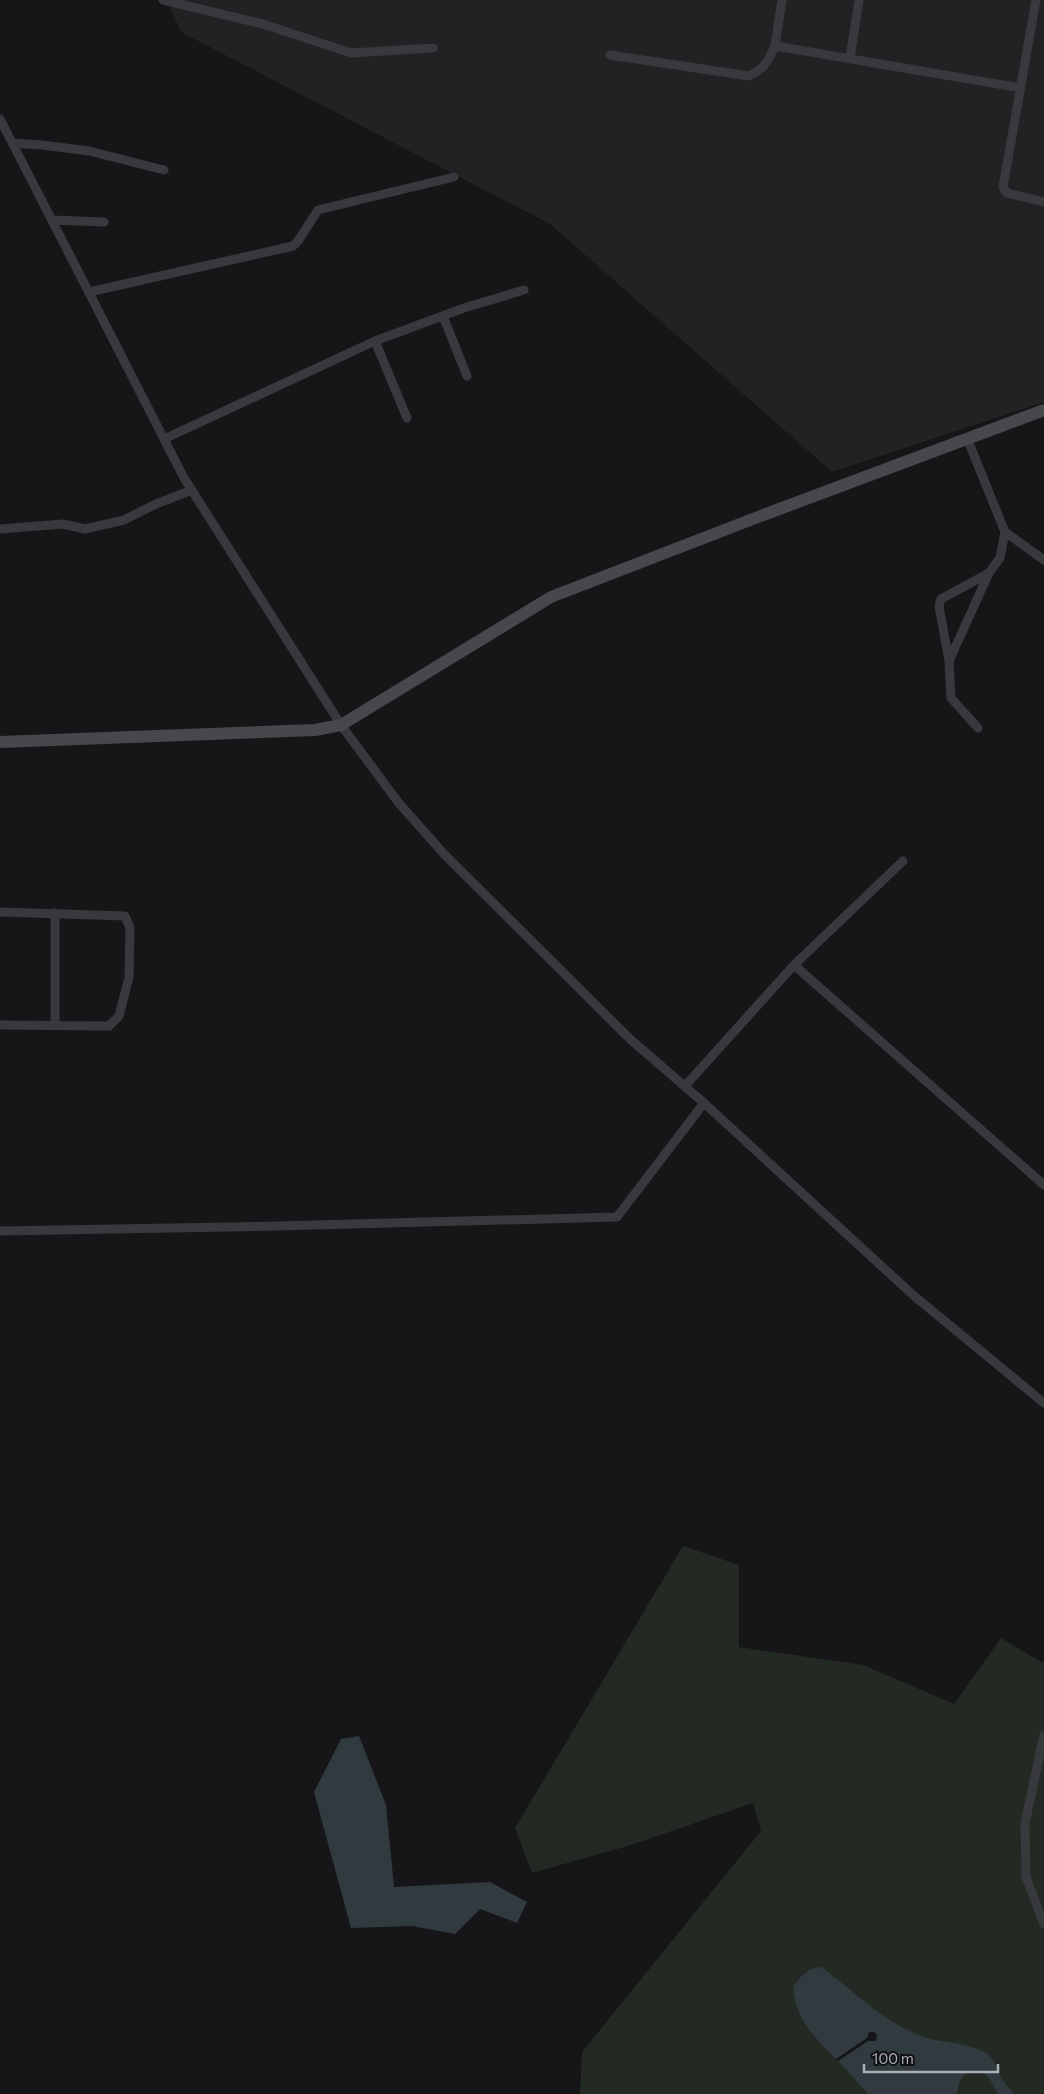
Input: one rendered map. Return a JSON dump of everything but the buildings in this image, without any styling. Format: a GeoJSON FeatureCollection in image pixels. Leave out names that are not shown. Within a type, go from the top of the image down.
{"type":"FeatureCollection","features":[{"type":"Feature","properties":{"kind":"main road"},"geometry":{"type":"LineString","coordinates":[[0,742],[315,730],[342,725],[551,597],[1044,410]]}},
{"type":"Feature","properties":{"kind":"street"},"geometry":{"type":"LineString","coordinates":[[163,0],[263,24],[351,53],[433,48]]}},
{"type":"Feature","properties":{"kind":"street"},"geometry":{"type":"LineString","coordinates":[[610,55],[749,76],[762,69],[768,63],[775,46],[782,0]]}},
{"type":"Feature","properties":{"kind":"street"},"geometry":{"type":"LineString","coordinates":[[850,58],[858,0]]}},
{"type":"Feature","properties":{"kind":"street"},"geometry":{"type":"LineString","coordinates":[[1036,0],[1003,187],[1007,193],[1044,202]]}},
{"type":"Feature","properties":{"kind":"street"},"geometry":{"type":"LineString","coordinates":[[775,46],[1021,88]]}},
{"type":"Feature","properties":{"kind":"street"},"geometry":{"type":"LineString","coordinates":[[1,125],[192,490],[342,725],[398,802],[444,854],[630,1039],[704,1103],[913,1295],[1044,1403]]}},
{"type":"Feature","properties":{"kind":"street"},"geometry":{"type":"LineString","coordinates":[[12,143],[89,152],[164,170]]}},
{"type":"Feature","properties":{"kind":"street"},"geometry":{"type":"LineString","coordinates":[[89,292],[292,246],[298,241],[318,210],[454,177]]}},
{"type":"Feature","properties":{"kind":"street"},"geometry":{"type":"LineString","coordinates":[[52,220],[104,222]]}},
{"type":"Feature","properties":{"kind":"street"},"geometry":{"type":"LineString","coordinates":[[164,439],[375,341],[443,316],[524,290]]}},
{"type":"Feature","properties":{"kind":"street"},"geometry":{"type":"LineString","coordinates":[[443,316],[468,376]]}},
{"type":"Feature","properties":{"kind":"street"},"geometry":{"type":"LineString","coordinates":[[375,341],[407,418]]}},
{"type":"Feature","properties":{"kind":"street"},"geometry":{"type":"LineString","coordinates":[[967,438],[1005,532],[1044,560]]}},
{"type":"Feature","properties":{"kind":"street"},"geometry":{"type":"LineString","coordinates":[[0,529],[63,524],[85,529],[124,520],[156,504],[192,490]]}},
{"type":"Feature","properties":{"kind":"street"},"geometry":{"type":"LineString","coordinates":[[949,661],[989,573],[1000,558],[1005,532]]}},
{"type":"Feature","properties":{"kind":"street"},"geometry":{"type":"LineString","coordinates":[[978,728],[951,698],[949,661],[940,602],[941,599],[989,573]]}},
{"type":"Feature","properties":{"kind":"street"},"geometry":{"type":"LineString","coordinates":[[685,1086],[794,965],[902,861]]}},
{"type":"Feature","properties":{"kind":"street"},"geometry":{"type":"LineString","coordinates":[[0,912],[125,916],[130,928],[129,977],[119,1016],[108,1026],[0,1025]]}},
{"type":"Feature","properties":{"kind":"street"},"geometry":{"type":"LineString","coordinates":[[55,913],[55,1025]]}},
{"type":"Feature","properties":{"kind":"street"},"geometry":{"type":"LineString","coordinates":[[794,965],[1044,1185]]}},
{"type":"Feature","properties":{"kind":"street"},"geometry":{"type":"LineString","coordinates":[[0,1231],[618,1217],[704,1103]]}},
{"type":"Feature","properties":{"kind":"street"},"geometry":{"type":"LineString","coordinates":[[1044,1735],[1025,1823],[1026,1877],[1044,1924]]}},
{"type":"Feature","properties":{"kind":"shaded area"},"geometry":{"type":"Polygon","coordinates":[[[167,0],[1044,0],[1044,402],[832,472],[550,224],[181,32],[167,0]]]}},
{"type":"Feature","properties":{"kind":"shaded area"},"geometry":{"type":"Polygon","coordinates":[[[683,1546],[739,1565],[739,1647],[863,1665],[954,1704],[1001,1638],[1044,1662],[1044,2094],[580,2094],[582,2052],[761,1831],[753,1803],[631,1845],[532,1873],[515,1828],[683,1546]]]}},
{"type":"Feature","properties":{"kind":"shaded area"},"geometry":{"type":"Polygon","coordinates":[[[359,1736],[386,1805],[394,1887],[490,1882],[527,1902],[517,1923],[480,1909],[455,1934],[412,1926],[351,1928],[314,1792],[341,1739],[359,1736]]]}},
{"type":"Feature","properties":{"kind":"shaded area"},"geometry":{"type":"Polygon","coordinates":[[[821,1967],[879,2013],[905,2028],[927,2038],[970,2046],[986,2053],[992,2058],[1002,2079],[1014,2094],[998,2094],[987,2076],[981,2072],[971,2071],[963,2076],[957,2094],[868,2094],[807,2027],[798,2009],[793,1987],[805,1973],[821,1967]]]}},
{"type":"Feature","properties":{"kind":"pier"},"geometry":{"type":"Polygon","coordinates":[[[869,2032],[877,2034],[876,2041],[868,2041],[838,2061],[836,2059],[867,2038],[869,2032]]]}}]}
